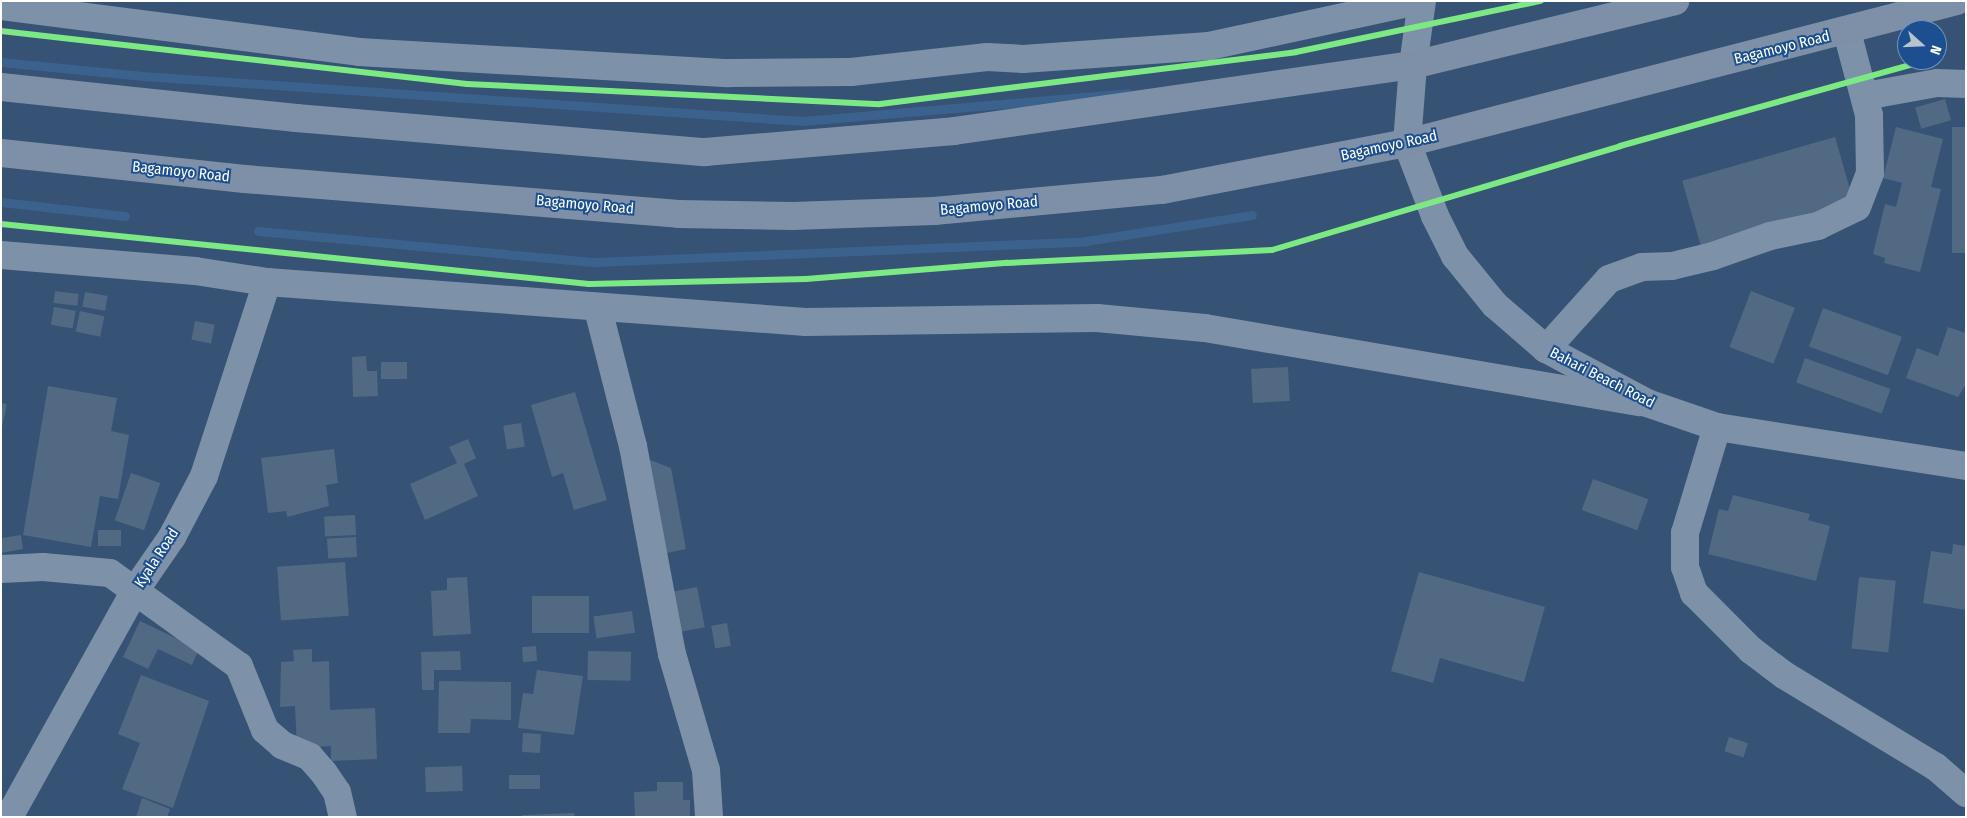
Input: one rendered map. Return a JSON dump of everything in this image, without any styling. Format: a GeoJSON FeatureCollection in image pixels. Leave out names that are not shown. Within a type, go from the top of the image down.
{"type":"FeatureCollection","features":[{"type":"Feature","properties":{"kind":"highway"},"geometry":{"type":"LineString","coordinates":[[1,87],[296,118],[705,152],[954,131],[1413,65],[1675,1]]}},
{"type":"Feature","properties":{"kind":"highway","name":"Bagamoyo Road"},"geometry":{"type":"LineString","coordinates":[[1,153],[245,179],[679,214],[793,216],[934,211],[1162,190],[1407,143],[1848,32],[1957,1]]}},
{"type":"Feature","properties":{"kind":"street"},"geometry":{"type":"LineString","coordinates":[[1,6],[360,52],[738,73],[850,72],[987,56],[1023,59],[1209,46],[1418,1]]}},
{"type":"Feature","properties":{"kind":"street"},"geometry":{"type":"LineString","coordinates":[[1407,143],[1413,65],[1422,1]]}},
{"type":"Feature","properties":{"kind":"street"},"geometry":{"type":"LineString","coordinates":[[1546,350],[1609,278],[1642,267],[1672,266],[1713,256],[1770,236],[1818,226],[1857,208],[1870,173],[1870,123],[1848,32]]}},
{"type":"Feature","properties":{"kind":"street"},"geometry":{"type":"LineString","coordinates":[[1865,96],[1937,83],[1966,84]]}},
{"type":"Feature","properties":{"kind":"street","name":"Bahari Beach Road"},"geometry":{"type":"LineString","coordinates":[[1407,143],[1455,256],[1495,305],[1546,350],[1646,403],[1717,427],[1966,466]]}},
{"type":"Feature","properties":{"kind":"street"},"geometry":{"type":"LineString","coordinates":[[1,255],[196,272],[267,282],[598,309],[806,322],[1097,318],[1205,328],[1646,403]]}},
{"type":"Feature","properties":{"kind":"street","name":"Kyala Road"},"geometry":{"type":"LineString","coordinates":[[9,817],[134,592],[172,537],[204,476],[267,282]]}},
{"type":"Feature","properties":{"kind":"street"},"geometry":{"type":"LineString","coordinates":[[598,309],[633,446],[683,701],[706,770],[709,817]]}},
{"type":"Feature","properties":{"kind":"street"},"geometry":{"type":"LineString","coordinates":[[1717,427],[1686,533],[1685,568],[1694,593],[1751,650],[1784,675],[1936,767],[1966,793]]}},
{"type":"Feature","properties":{"kind":"street"},"geometry":{"type":"LineString","coordinates":[[1,569],[44,567],[110,574],[239,666],[265,730],[282,745],[310,757],[337,792],[343,817]]}},
{"type":"Feature","properties":{"kind":"building"},"geometry":{"type":"Polygon","coordinates":[[[1945,99],[1951,120],[1921,129],[1915,108],[1945,99]]]}},
{"type":"Feature","properties":{"kind":"building"},"geometry":{"type":"Polygon","coordinates":[[[1896,127],[1943,139],[1931,187],[1941,189],[1920,272],[1884,263],[1885,258],[1873,254],[1885,204],[1896,207],[1902,183],[1883,178],[1896,127]]]}},
{"type":"Feature","properties":{"kind":"building"},"geometry":{"type":"Polygon","coordinates":[[[1952,127],[1966,127],[1966,253],[1952,253],[1952,127]]]}},
{"type":"Feature","properties":{"kind":"building"},"geometry":{"type":"Polygon","coordinates":[[[1835,137],[1854,202],[1701,246],[1682,181],[1835,137]]]}},
{"type":"Feature","properties":{"kind":"building"},"geometry":{"type":"Polygon","coordinates":[[[55,291],[79,294],[77,306],[54,303],[55,291]]]}},
{"type":"Feature","properties":{"kind":"building"},"geometry":{"type":"Polygon","coordinates":[[[1751,291],[1795,308],[1773,364],[1729,347],[1751,291]]]}},
{"type":"Feature","properties":{"kind":"building"},"geometry":{"type":"Polygon","coordinates":[[[85,292],[108,296],[105,311],[82,307],[85,292]]]}},
{"type":"Feature","properties":{"kind":"building"},"geometry":{"type":"Polygon","coordinates":[[[54,307],[76,311],[73,329],[51,325],[54,307]]]}},
{"type":"Feature","properties":{"kind":"building"},"geometry":{"type":"Polygon","coordinates":[[[1823,308],[1902,337],[1888,375],[1809,347],[1823,308]]]}},
{"type":"Feature","properties":{"kind":"building"},"geometry":{"type":"Polygon","coordinates":[[[80,311],[104,316],[100,337],[76,332],[80,311]]]}},
{"type":"Feature","properties":{"kind":"building"},"geometry":{"type":"Polygon","coordinates":[[[195,321],[215,325],[211,343],[191,340],[195,321]]]}},
{"type":"Feature","properties":{"kind":"building"},"geometry":{"type":"Polygon","coordinates":[[[1948,327],[1966,333],[1966,384],[1958,397],[1906,378],[1917,348],[1938,356],[1948,327]]]}},
{"type":"Feature","properties":{"kind":"building"},"geometry":{"type":"Polygon","coordinates":[[[366,356],[367,371],[377,371],[378,396],[353,397],[352,357],[366,356]]]}},
{"type":"Feature","properties":{"kind":"building"},"geometry":{"type":"Polygon","coordinates":[[[1805,358],[1891,389],[1882,414],[1796,382],[1805,358]]]}},
{"type":"Feature","properties":{"kind":"building"},"geometry":{"type":"Polygon","coordinates":[[[381,362],[407,362],[407,379],[381,379],[381,362]]]}},
{"type":"Feature","properties":{"kind":"building"},"geometry":{"type":"Polygon","coordinates":[[[1288,367],[1290,401],[1253,403],[1251,369],[1288,367]]]}},
{"type":"Feature","properties":{"kind":"building"},"geometry":{"type":"Polygon","coordinates":[[[48,386],[117,398],[111,431],[129,435],[118,499],[100,496],[91,547],[23,535],[48,386]]]}},
{"type":"Feature","properties":{"kind":"building"},"geometry":{"type":"Polygon","coordinates":[[[575,392],[607,500],[574,510],[563,473],[552,477],[531,405],[575,392]]]}},
{"type":"Feature","properties":{"kind":"building"},"geometry":{"type":"Polygon","coordinates":[[[1,403],[7,404],[2,427],[1,427],[1,403]]]}},
{"type":"Feature","properties":{"kind":"building"},"geometry":{"type":"Polygon","coordinates":[[[521,423],[525,447],[507,450],[503,426],[521,423]]]}},
{"type":"Feature","properties":{"kind":"building"},"geometry":{"type":"Polygon","coordinates":[[[468,439],[476,458],[464,464],[478,496],[425,520],[410,484],[457,463],[449,447],[468,439]]]}},
{"type":"Feature","properties":{"kind":"building"},"geometry":{"type":"Polygon","coordinates":[[[334,449],[338,483],[326,485],[329,506],[287,517],[286,511],[268,513],[261,458],[334,449]]]}},
{"type":"Feature","properties":{"kind":"building"},"geometry":{"type":"Polygon","coordinates":[[[645,458],[671,468],[686,549],[667,553],[645,458]]]}},
{"type":"Feature","properties":{"kind":"building"},"geometry":{"type":"Polygon","coordinates":[[[131,473],[160,483],[144,530],[115,520],[131,473]]]}},
{"type":"Feature","properties":{"kind":"building"},"geometry":{"type":"Polygon","coordinates":[[[1593,479],[1648,499],[1637,530],[1582,510],[1593,479]]]}},
{"type":"Feature","properties":{"kind":"building"},"geometry":{"type":"Polygon","coordinates":[[[1733,495],[1810,514],[1808,520],[1830,526],[1816,581],[1708,554],[1719,509],[1728,511],[1733,495]]]}},
{"type":"Feature","properties":{"kind":"building"},"geometry":{"type":"Polygon","coordinates":[[[355,515],[356,535],[325,537],[324,517],[355,515]]]}},
{"type":"Feature","properties":{"kind":"building"},"geometry":{"type":"Polygon","coordinates":[[[98,530],[121,530],[121,546],[98,546],[98,530]]]}},
{"type":"Feature","properties":{"kind":"building"},"geometry":{"type":"Polygon","coordinates":[[[21,535],[23,549],[1,553],[1,538],[21,535]]]}},
{"type":"Feature","properties":{"kind":"building"},"geometry":{"type":"Polygon","coordinates":[[[356,537],[357,557],[328,558],[327,539],[356,537]]]}},
{"type":"Feature","properties":{"kind":"building"},"geometry":{"type":"Polygon","coordinates":[[[1953,544],[1966,546],[1966,610],[1923,603],[1931,551],[1952,554],[1953,544]]]}},
{"type":"Feature","properties":{"kind":"building"},"geometry":{"type":"Polygon","coordinates":[[[345,562],[349,616],[281,621],[277,567],[345,562]]]}},
{"type":"Feature","properties":{"kind":"building"},"geometry":{"type":"Polygon","coordinates":[[[1419,572],[1545,607],[1524,682],[1440,658],[1433,683],[1391,671],[1419,572]]]}},
{"type":"Feature","properties":{"kind":"building"},"geometry":{"type":"Polygon","coordinates":[[[467,577],[471,634],[433,636],[431,591],[447,590],[447,578],[467,577]]]}},
{"type":"Feature","properties":{"kind":"building"},"geometry":{"type":"Polygon","coordinates":[[[1859,577],[1896,581],[1888,652],[1851,649],[1859,577]]]}},
{"type":"Feature","properties":{"kind":"building"},"geometry":{"type":"Polygon","coordinates":[[[697,587],[705,627],[681,632],[673,592],[697,587]]]}},
{"type":"Feature","properties":{"kind":"building"},"geometry":{"type":"Polygon","coordinates":[[[532,596],[589,596],[589,633],[532,633],[532,596]]]}},
{"type":"Feature","properties":{"kind":"building"},"geometry":{"type":"Polygon","coordinates":[[[632,611],[635,633],[596,638],[593,616],[632,611]]]}},
{"type":"Feature","properties":{"kind":"building"},"geometry":{"type":"Polygon","coordinates":[[[140,621],[199,649],[192,665],[158,649],[148,669],[123,657],[140,621]]]}},
{"type":"Feature","properties":{"kind":"building"},"geometry":{"type":"Polygon","coordinates":[[[727,623],[731,646],[715,648],[711,626],[727,623]]]}},
{"type":"Feature","properties":{"kind":"building"},"geometry":{"type":"Polygon","coordinates":[[[536,646],[537,661],[523,662],[522,647],[536,646]]]}},
{"type":"Feature","properties":{"kind":"building"},"geometry":{"type":"Polygon","coordinates":[[[312,649],[312,662],[329,661],[330,710],[375,708],[377,759],[331,761],[331,746],[297,748],[295,706],[280,707],[281,662],[294,661],[293,650],[312,649]]]}},
{"type":"Feature","properties":{"kind":"building"},"geometry":{"type":"Polygon","coordinates":[[[460,651],[461,670],[434,670],[434,690],[422,690],[421,652],[460,651]]]}},
{"type":"Feature","properties":{"kind":"building"},"geometry":{"type":"Polygon","coordinates":[[[588,651],[631,652],[630,681],[587,680],[588,651]]]}},
{"type":"Feature","properties":{"kind":"building"},"geometry":{"type":"Polygon","coordinates":[[[537,670],[583,676],[574,735],[518,728],[523,693],[533,694],[537,670]]]}},
{"type":"Feature","properties":{"kind":"building"},"geometry":{"type":"Polygon","coordinates":[[[141,675],[209,701],[173,808],[122,789],[140,743],[118,734],[141,675]]]}},
{"type":"Feature","properties":{"kind":"building"},"geometry":{"type":"Polygon","coordinates":[[[439,681],[511,682],[511,720],[471,719],[470,733],[438,733],[439,681]]]}},
{"type":"Feature","properties":{"kind":"building"},"geometry":{"type":"Polygon","coordinates":[[[523,733],[541,734],[540,753],[522,752],[523,733]]]}},
{"type":"Feature","properties":{"kind":"building"},"geometry":{"type":"Polygon","coordinates":[[[1729,737],[1748,743],[1743,757],[1724,751],[1729,737]]]}},
{"type":"Feature","properties":{"kind":"building"},"geometry":{"type":"Polygon","coordinates":[[[462,766],[463,791],[426,792],[425,767],[462,766]]]}},
{"type":"Feature","properties":{"kind":"building"},"geometry":{"type":"Polygon","coordinates":[[[509,775],[540,775],[540,789],[509,789],[509,775]]]}},
{"type":"Feature","properties":{"kind":"building"},"geometry":{"type":"Polygon","coordinates":[[[657,782],[683,782],[683,800],[690,800],[690,817],[635,817],[634,792],[657,791],[657,782]]]}},
{"type":"Feature","properties":{"kind":"building"},"geometry":{"type":"Polygon","coordinates":[[[142,798],[170,809],[167,817],[136,817],[142,798]]]}},
{"type":"Feature","properties":{"kind":"building"},"geometry":{"type":"Polygon","coordinates":[[[574,813],[575,817],[522,817],[522,815],[574,813]]]}},
{"type":"Feature","properties":{"kind":"waterway"},"geometry":{"type":"LineString","coordinates":[[1,62],[143,76],[803,121],[1128,93]]}},
{"type":"Feature","properties":{"kind":"waterway"},"geometry":{"type":"LineString","coordinates":[[1,202],[125,216]]}},
{"type":"Feature","properties":{"kind":"waterway"},"geometry":{"type":"LineString","coordinates":[[258,231],[595,262],[1086,241],[1252,215]]}},
{"type":"Feature","properties":{"kind":"cycle path"},"geometry":{"type":"LineString","coordinates":[[1,31],[467,84],[880,104],[1296,52],[1541,1]]}},
{"type":"Feature","properties":{"kind":"cycle path"},"geometry":{"type":"LineString","coordinates":[[1,224],[589,284],[806,279],[1007,263],[1272,250],[1620,146],[1897,69]]}}]}
